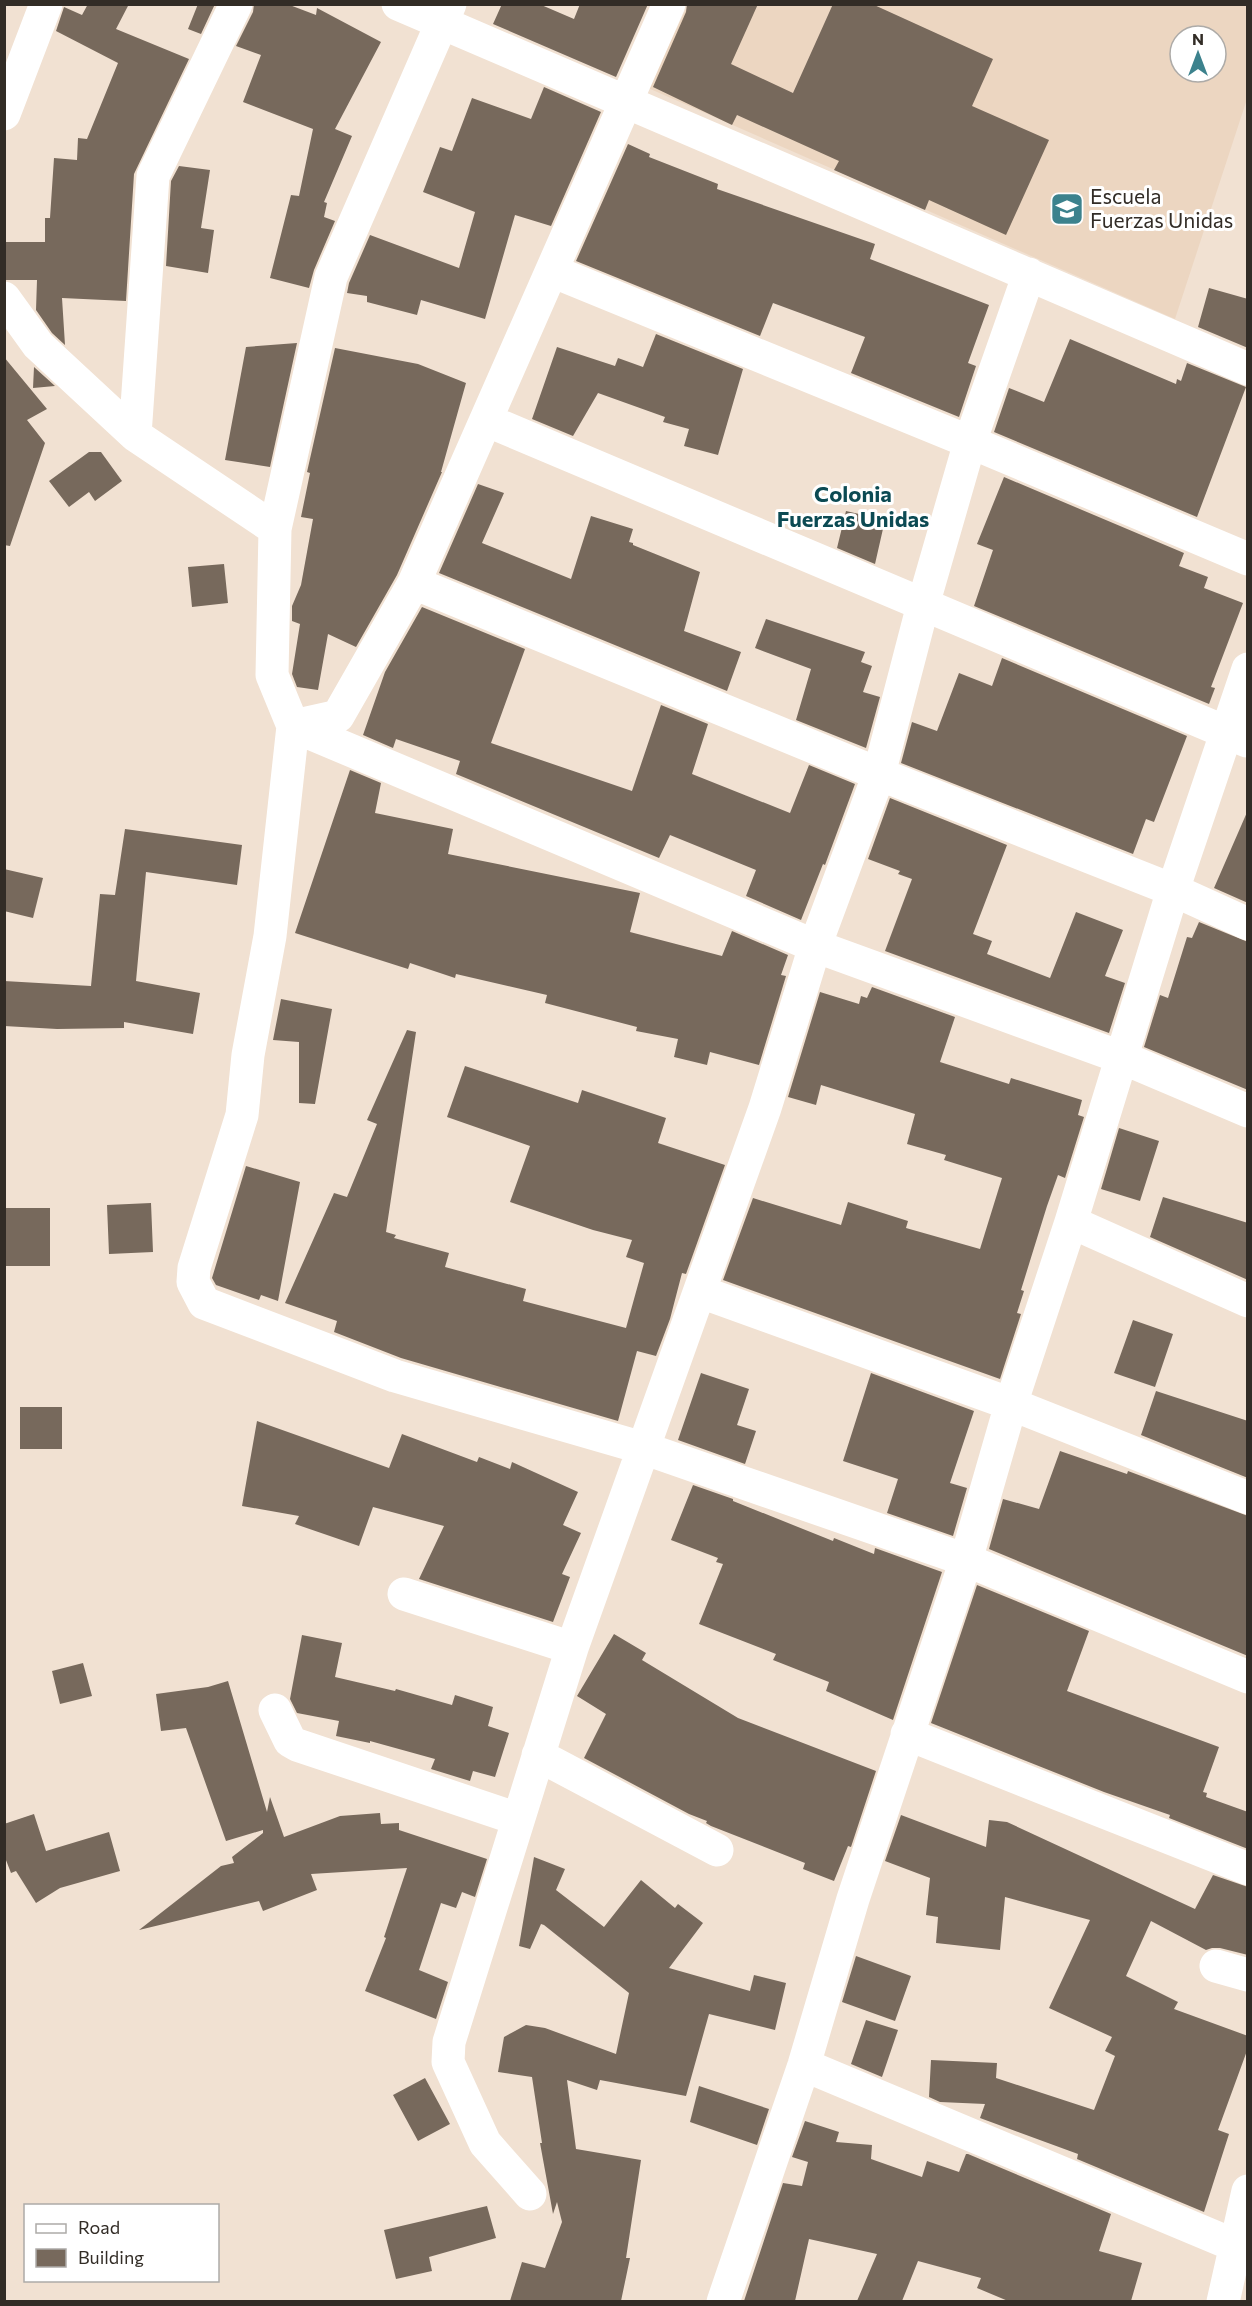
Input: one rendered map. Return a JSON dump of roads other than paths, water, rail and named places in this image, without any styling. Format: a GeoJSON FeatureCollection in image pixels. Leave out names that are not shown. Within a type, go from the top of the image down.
{"type":"FeatureCollection","features":[{"type":"Feature","properties":{"kind":"street"},"geometry":{"type":"LineString","coordinates":[[4,114],[46,4]]}},
{"type":"Feature","properties":{"kind":"street"},"geometry":{"type":"LineString","coordinates":[[135,435],[153,176],[236,4]]}},
{"type":"Feature","properties":{"kind":"street"},"geometry":{"type":"LineString","coordinates":[[398,4],[446,13],[626,101],[1248,369]]}},
{"type":"Feature","properties":{"kind":"street"},"geometry":{"type":"LineString","coordinates":[[294,726],[338,716],[414,584],[669,4]]}},
{"type":"Feature","properties":{"kind":"street"},"geometry":{"type":"LineString","coordinates":[[446,13],[331,277],[275,530],[272,675],[294,726],[270,936],[248,1056],[242,1115],[194,1268],[193,1282],[204,1303],[395,1376],[643,1448],[966,1560],[1248,1677]]}},
{"type":"Feature","properties":{"kind":"street"},"geometry":{"type":"LineString","coordinates":[[552,271],[970,442],[1248,559]]}},
{"type":"Feature","properties":{"kind":"street"},"geometry":{"type":"LineString","coordinates":[[530,2194],[485,2143],[448,2062],[449,2042],[572,1648],[701,1292],[765,1108],[815,946],[879,774],[923,605],[970,442],[1029,274]]}},
{"type":"Feature","properties":{"kind":"street"},"geometry":{"type":"LineString","coordinates":[[4,298],[38,345],[135,435],[275,530]]}},
{"type":"Feature","properties":{"kind":"street"},"geometry":{"type":"LineString","coordinates":[[486,420],[1238,736]]}},
{"type":"Feature","properties":{"kind":"street"},"geometry":{"type":"LineString","coordinates":[[414,584],[879,774],[1173,890],[1248,924]]}},
{"type":"Feature","properties":{"kind":"street"},"geometry":{"type":"LineString","coordinates":[[723,2301],[804,2065],[850,1910],[966,1560],[1011,1404],[1123,1058],[1173,890],[1238,736],[1248,669]]}},
{"type":"Feature","properties":{"kind":"street"},"geometry":{"type":"LineString","coordinates":[[294,726],[815,946],[1123,1058],[1248,1112]]}},
{"type":"Feature","properties":{"kind":"street"},"geometry":{"type":"LineString","coordinates":[[1071,1222],[1248,1301]]}},
{"type":"Feature","properties":{"kind":"street"},"geometry":{"type":"LineString","coordinates":[[701,1292],[1011,1404],[1248,1498]]}},
{"type":"Feature","properties":{"kind":"street"},"geometry":{"type":"LineString","coordinates":[[404,1594],[572,1648]]}},
{"type":"Feature","properties":{"kind":"street"},"geometry":{"type":"LineString","coordinates":[[275,1710],[290,1741],[297,1745],[518,1819]]}},
{"type":"Feature","properties":{"kind":"street"},"geometry":{"type":"LineString","coordinates":[[907,1734],[1248,1869]]}},
{"type":"Feature","properties":{"kind":"street"},"geometry":{"type":"LineString","coordinates":[[538,1755],[717,1850]]}},
{"type":"Feature","properties":{"kind":"street"},"geometry":{"type":"LineString","coordinates":[[1216,1966],[1248,1975]]}},
{"type":"Feature","properties":{"kind":"street"},"geometry":{"type":"LineString","coordinates":[[804,2065],[1241,2246]]}},
{"type":"Feature","properties":{"kind":"street"},"geometry":{"type":"LineString","coordinates":[[1223,2301],[1241,2246],[1248,2191]]}},
{"type":"Feature","properties":{"kind":"place","name":"Escuela Fuerzas Unidas"},"geometry":{"type":"Point","coordinates":[1067,209]}},
{"type":"Feature","properties":{"kind":"district","name":"Colonia Fuerzas Unidas"},"geometry":{"type":"Point","coordinates":[853,506]}}]}
